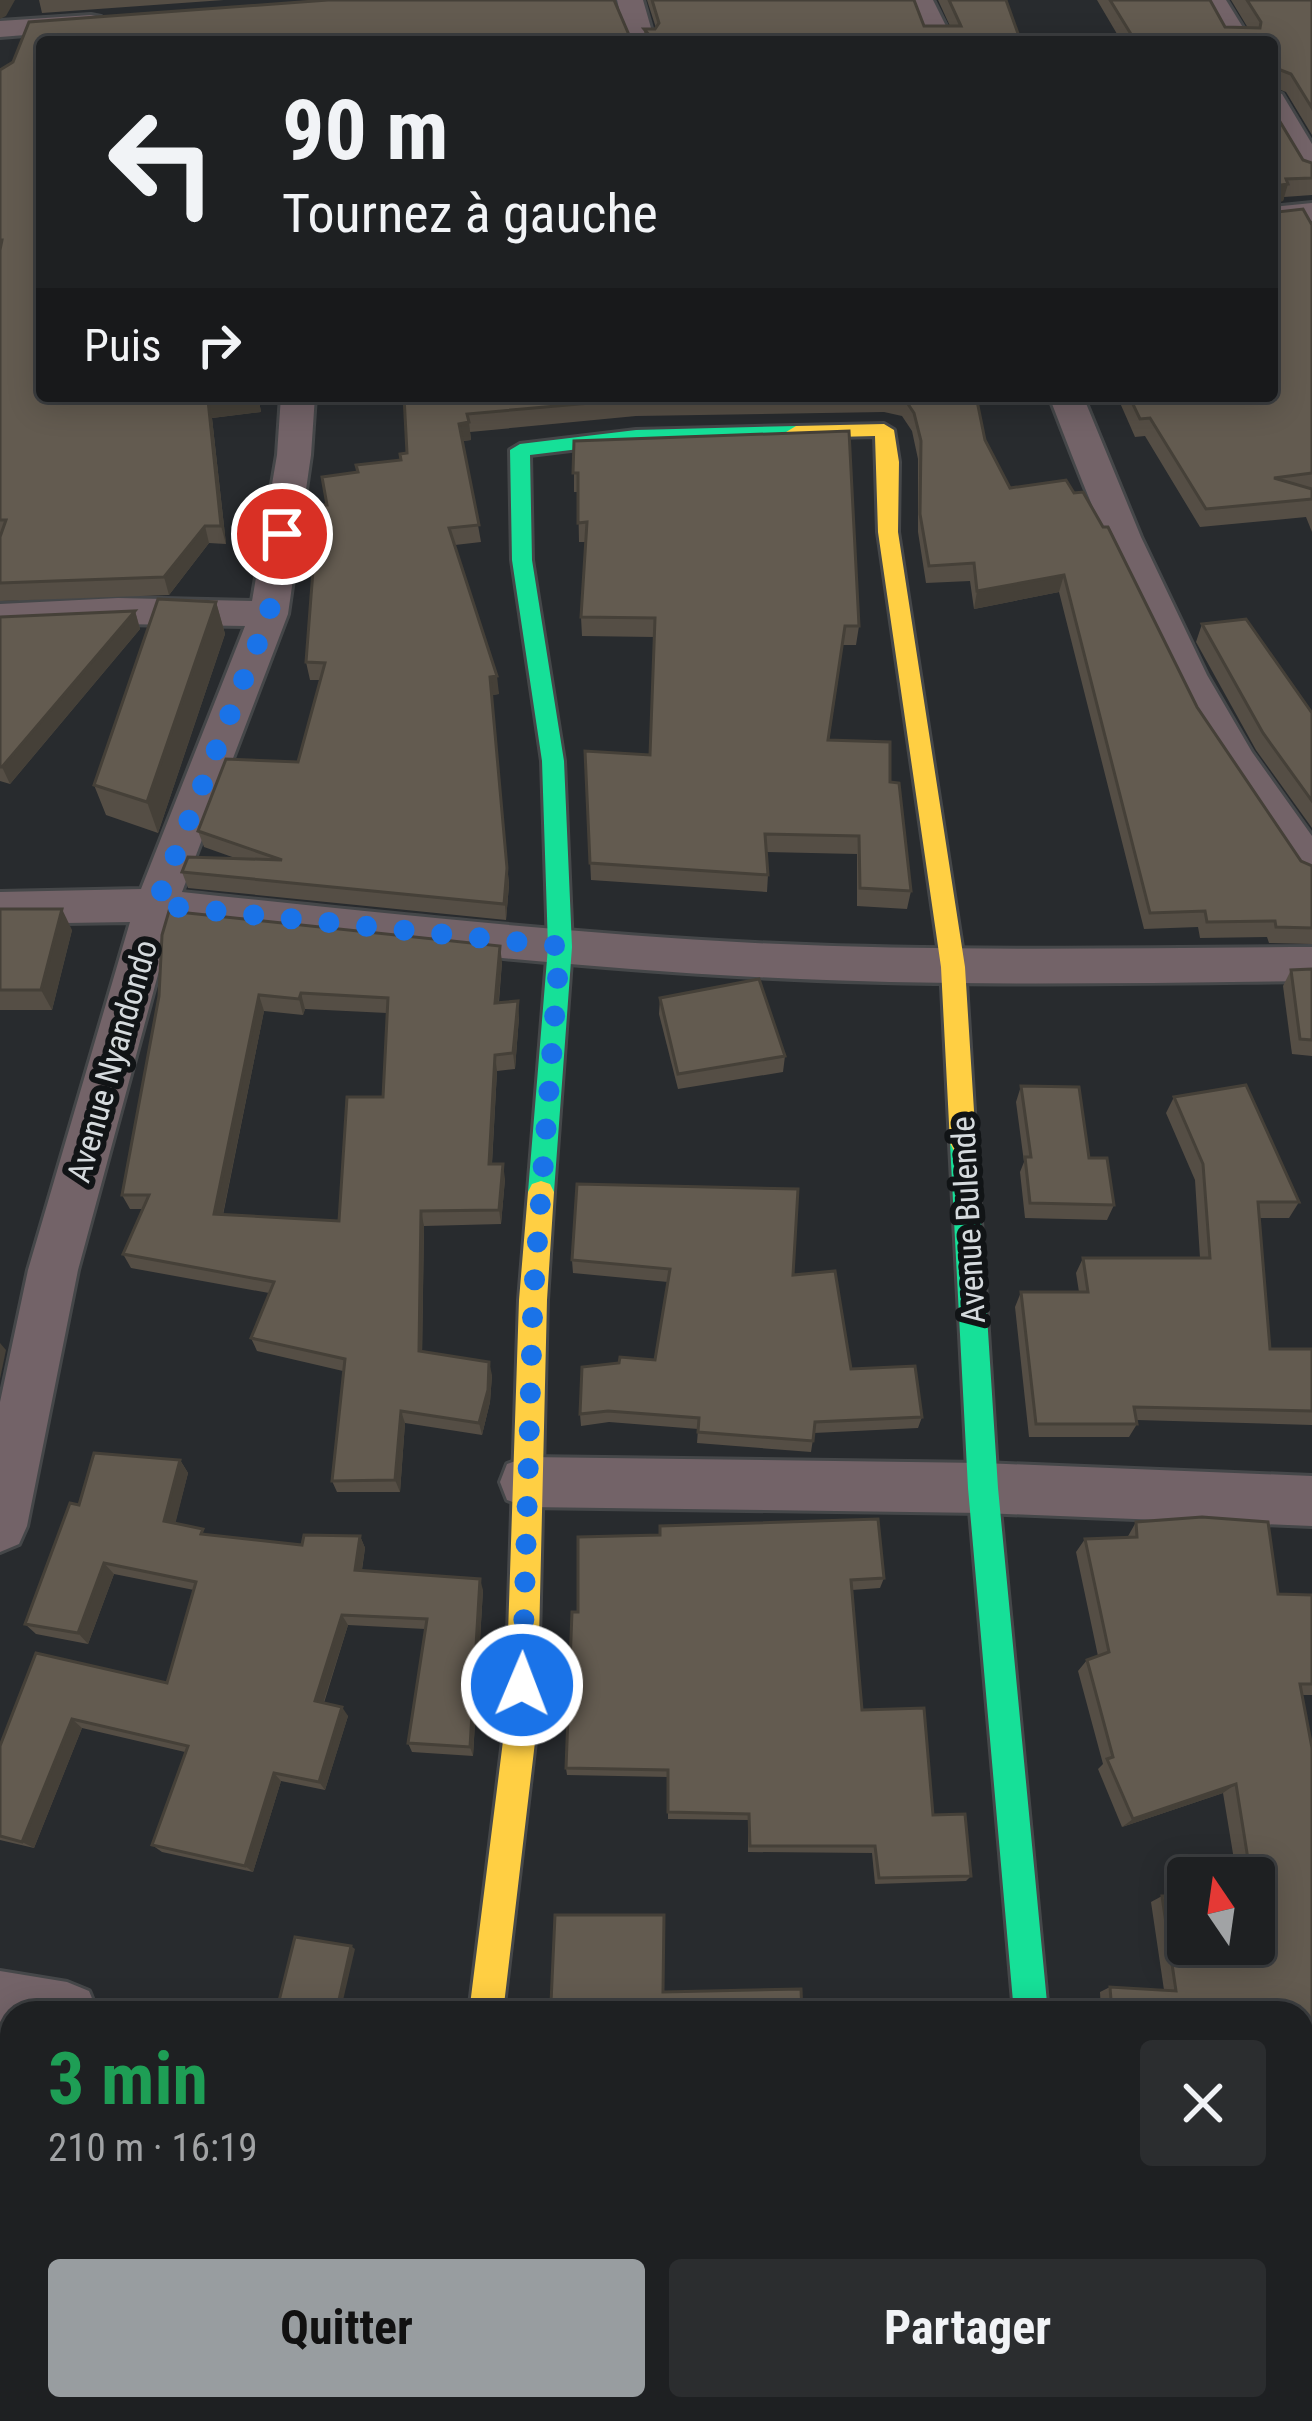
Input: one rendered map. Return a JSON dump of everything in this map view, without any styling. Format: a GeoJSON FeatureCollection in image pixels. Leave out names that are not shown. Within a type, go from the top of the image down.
{"type":"FeatureCollection","features":[{"type":"Feature","properties":{"kind":"street"},"geometry":{"type":"LineString","coordinates":[[6,61],[10,28],[31,0]]}},
{"type":"Feature","properties":{"kind":"street"},"geometry":{"type":"LineString","coordinates":[[630,0],[639,36]]}},
{"type":"Feature","properties":{"kind":"street"},"geometry":{"type":"LineString","coordinates":[[920,0],[937,36]]}},
{"type":"Feature","properties":{"kind":"street"},"geometry":{"type":"LineString","coordinates":[[1214,0],[1235,36]]}},
{"type":"Feature","properties":{"kind":"street"},"geometry":{"type":"LineString","coordinates":[[10,28],[110,22]]}},
{"type":"Feature","properties":{"kind":"street"},"geometry":{"type":"LineString","coordinates":[[1278,110],[1312,169]]}},
{"type":"Feature","properties":{"kind":"street"},"geometry":{"type":"LineString","coordinates":[[1278,215],[1312,212]]}},
{"type":"Feature","properties":{"kind":"street","name":"Avenue Nyandondo"},"geometry":{"type":"LineString","coordinates":[[0,1526],[53,1270],[156,905],[269,614],[298,402]]}},
{"type":"Feature","properties":{"kind":"street"},"geometry":{"type":"LineString","coordinates":[[1068,402],[1125,545],[1206,707],[1312,868]]}},
{"type":"Feature","properties":{"kind":"street","name":"Avenue Bulende"},"geometry":{"type":"LineString","coordinates":[[560,946],[553,761],[522,560],[520,450],[636,436],[884,430],[889,462],[888,532],[953,967],[983,1488],[1030,2001]]}},
{"type":"Feature","properties":{"kind":"street"},"geometry":{"type":"LineString","coordinates":[[0,617],[118,611],[269,614]]}},
{"type":"Feature","properties":{"kind":"street"},"geometry":{"type":"LineString","coordinates":[[0,908],[156,905],[560,946],[953,967],[1312,964]]}},
{"type":"Feature","properties":{"kind":"street"},"geometry":{"type":"LineString","coordinates":[[487,2001],[521,1725],[533,1300],[560,946]]}},
{"type":"Feature","properties":{"kind":"street"},"geometry":{"type":"LineString","coordinates":[[526,1482],[983,1488],[1312,1501]]}},
{"type":"Feature","properties":{"kind":"building"},"geometry":{"type":"Polygon","coordinates":[[[328,0],[614,0],[629,36],[36,36],[36,402],[208,402],[221,526],[205,526],[164,577],[0,583],[0,537],[6,520],[0,520],[0,70],[13,62],[29,22],[328,0]]]}},
{"type":"Feature","properties":{"kind":"building"},"geometry":{"type":"Polygon","coordinates":[[[652,0],[914,0],[924,26],[961,26],[949,0],[1006,0],[1019,36],[650,36],[644,29],[655,29],[659,23],[652,0]]]}},
{"type":"Feature","properties":{"kind":"building"},"geometry":{"type":"Polygon","coordinates":[[[1110,0],[1210,0],[1225,27],[1260,28],[1247,0],[1312,0],[1312,108],[1291,74],[1278,69],[1278,36],[1132,36],[1110,0]]]}},
{"type":"Feature","properties":{"kind":"building"},"geometry":{"type":"Polygon","coordinates":[[[1278,118],[1303,160],[1312,163],[1312,178],[1286,179],[1288,184],[1278,185],[1278,118]]]}},
{"type":"Feature","properties":{"kind":"building"},"geometry":{"type":"Polygon","coordinates":[[[1303,209],[1312,225],[1312,473],[1274,478],[1312,489],[1312,499],[1206,509],[1150,418],[1140,419],[1132,402],[1278,402],[1278,212],[1303,209]]]}},
{"type":"Feature","properties":{"kind":"building"},"geometry":{"type":"Polygon","coordinates":[[[404,402],[602,402],[467,414],[469,422],[459,424],[479,525],[449,528],[497,676],[490,677],[507,868],[504,904],[182,872],[188,857],[282,860],[198,831],[226,759],[298,762],[325,663],[306,662],[318,505],[327,505],[322,477],[358,472],[356,465],[401,460],[400,454],[407,453],[404,402]]]}},
{"type":"Feature","properties":{"kind":"building"},"geometry":{"type":"Polygon","coordinates":[[[907,402],[977,402],[985,440],[1010,488],[1066,480],[1074,493],[1083,492],[1103,527],[1108,527],[1197,707],[1301,861],[1312,866],[1312,928],[1276,927],[1275,921],[1207,922],[1205,911],[1150,913],[1064,575],[977,591],[974,563],[929,566],[920,514],[921,441],[907,402]]]}},
{"type":"Feature","properties":{"kind":"building"},"geometry":{"type":"Polygon","coordinates":[[[849,431],[859,626],[845,626],[828,740],[890,742],[890,782],[899,783],[911,891],[860,888],[859,836],[765,834],[768,875],[590,863],[585,751],[650,755],[655,618],[581,617],[587,522],[578,523],[574,441],[849,431]]]}},
{"type":"Feature","properties":{"kind":"building"},"geometry":{"type":"Polygon","coordinates":[[[158,599],[216,602],[147,802],[94,785],[158,599]]]}},
{"type":"Feature","properties":{"kind":"building"},"geometry":{"type":"Polygon","coordinates":[[[135,611],[2,767],[0,767],[0,617],[135,611]]]}},
{"type":"Feature","properties":{"kind":"building"},"geometry":{"type":"Polygon","coordinates":[[[1246,619],[1312,713],[1312,801],[1263,733],[1202,624],[1246,619]]]}},
{"type":"Feature","properties":{"kind":"building"},"geometry":{"type":"Polygon","coordinates":[[[0,909],[62,909],[41,990],[0,990],[0,909]]]}},
{"type":"Feature","properties":{"kind":"building"},"geometry":{"type":"Polygon","coordinates":[[[169,911],[500,946],[495,1003],[518,1001],[513,1053],[495,1055],[489,1164],[503,1164],[499,1210],[421,1211],[419,1351],[489,1362],[488,1390],[479,1423],[401,1411],[395,1480],[332,1481],[345,1359],[251,1338],[274,1282],[123,1254],[149,1195],[122,1195],[159,996],[162,935],[169,911]],[[259,995],[214,1214],[339,1221],[347,1097],[383,1097],[388,998],[259,995]]]}},
{"type":"Feature","properties":{"kind":"building"},"geometry":{"type":"Polygon","coordinates":[[[1312,969],[1312,1040],[1300,1039],[1291,970],[1312,969]]]}},
{"type":"Feature","properties":{"kind":"building"},"geometry":{"type":"Polygon","coordinates":[[[759,979],[785,1056],[678,1074],[660,998],[759,979]]]}},
{"type":"Feature","properties":{"kind":"building"},"geometry":{"type":"Polygon","coordinates":[[[1246,1085],[1299,1202],[1258,1202],[1270,1349],[1312,1349],[1312,1411],[1134,1407],[1137,1424],[1036,1424],[1021,1292],[1088,1292],[1083,1258],[1210,1258],[1203,1164],[1174,1097],[1246,1085]]]}},
{"type":"Feature","properties":{"kind":"building"},"geometry":{"type":"Polygon","coordinates":[[[1021,1086],[1079,1087],[1089,1158],[1107,1158],[1114,1205],[1030,1203],[1025,1157],[1031,1157],[1021,1086]]]}},
{"type":"Feature","properties":{"kind":"building"},"geometry":{"type":"Polygon","coordinates":[[[577,1184],[798,1189],[793,1275],[835,1271],[851,1369],[915,1366],[922,1417],[815,1422],[813,1441],[698,1432],[699,1418],[608,1411],[580,1414],[582,1367],[619,1363],[620,1357],[655,1360],[670,1269],[572,1260],[577,1184]]]}},
{"type":"Feature","properties":{"kind":"building"},"geometry":{"type":"Polygon","coordinates":[[[94,1453],[180,1460],[164,1521],[203,1529],[201,1534],[302,1545],[304,1535],[360,1536],[355,1570],[480,1579],[470,1747],[408,1743],[427,1619],[342,1615],[315,1701],[342,1707],[319,1782],[274,1773],[245,1866],[152,1845],[188,1746],[72,1719],[22,1842],[0,1836],[0,1746],[36,1653],[167,1683],[196,1582],[104,1563],[78,1633],[25,1624],[70,1503],[79,1505],[94,1453]]]}},
{"type":"Feature","properties":{"kind":"building"},"geometry":{"type":"Polygon","coordinates":[[[1202,1517],[1268,1522],[1278,1594],[1312,1595],[1312,1684],[1300,1684],[1312,1748],[1312,2001],[1111,2001],[1110,1987],[1176,1991],[1172,1965],[1275,1965],[1275,1857],[1248,1857],[1236,1784],[1133,1819],[1107,1759],[1113,1757],[1087,1660],[1109,1652],[1085,1539],[1137,1537],[1136,1522],[1202,1517]]]}},
{"type":"Feature","properties":{"kind":"building"},"geometry":{"type":"Polygon","coordinates":[[[878,1519],[884,1578],[851,1580],[862,1710],[924,1708],[933,1815],[965,1814],[971,1876],[879,1878],[875,1846],[750,1846],[749,1814],[668,1812],[668,1770],[566,1768],[572,1612],[578,1612],[578,1537],[660,1535],[660,1526],[878,1519]]]}},
{"type":"Feature","properties":{"kind":"building"},"geometry":{"type":"Polygon","coordinates":[[[555,1915],[664,1915],[663,1992],[801,1989],[802,2001],[551,2001],[555,1915]]]}},
{"type":"Feature","properties":{"kind":"building"},"geometry":{"type":"Polygon","coordinates":[[[295,1937],[351,1946],[339,2001],[279,2001],[295,1937]]]}},
{"type":"Feature","properties":{"kind":"traffic: fast"},"geometry":{"type":"LineString","coordinates":[[541,1192],[560,947],[553,761],[522,560],[520,450],[636,436],[796,432]]}},
{"type":"Feature","properties":{"kind":"traffic: fast"},"geometry":{"type":"LineString","coordinates":[[963,1143],[983,1488],[1030,2001]]}},
{"type":"Feature","properties":{"kind":"traffic: slow"},"geometry":{"type":"LineString","coordinates":[[796,432],[884,430],[889,462],[888,532],[953,967],[963,1143]]}},
{"type":"Feature","properties":{"kind":"traffic: slow"},"geometry":{"type":"LineString","coordinates":[[487,2001],[521,1725],[533,1300],[541,1192]]}},
{"type":"Feature","properties":{"kind":"route"},"geometry":{"type":"LineString","coordinates":[[282,534],[269,614],[156,905],[560,946],[533,1300],[522,1685]]}}]}
